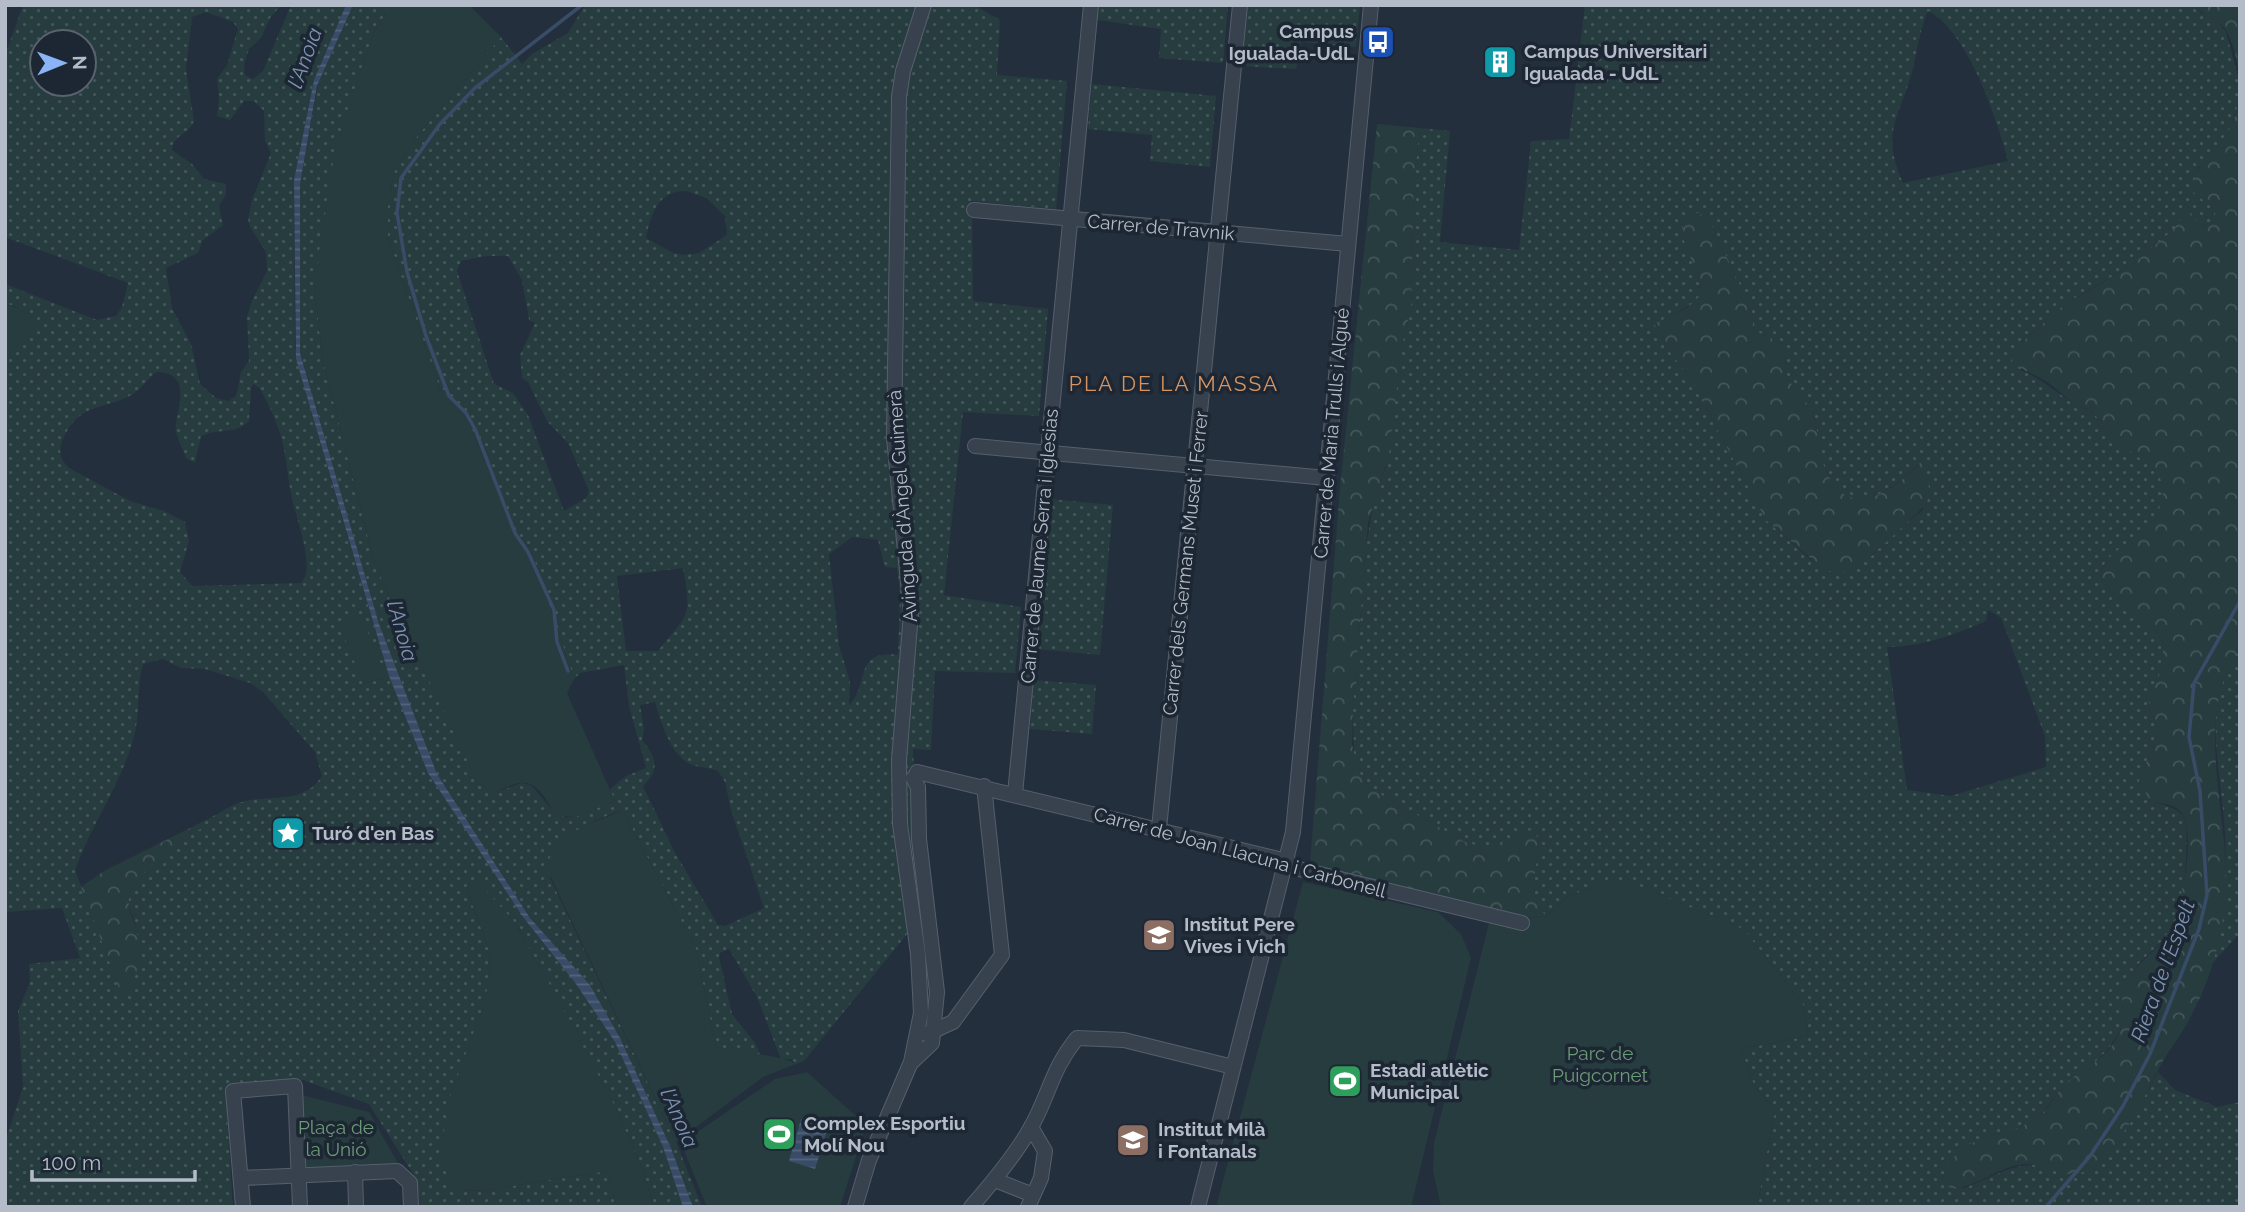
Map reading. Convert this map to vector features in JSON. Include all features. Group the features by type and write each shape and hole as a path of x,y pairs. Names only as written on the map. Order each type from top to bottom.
{"street":[{"name":"Avinguda d'Àngel Guimerà","path":"855,1207 869,1160 926,1033 900,824 910,777 899,760 911,613 894,438 897,123 903,71 924,5"},
{"path":"897,123 930,5"},
{"name":"Carrer de Jaume Serra i Iglesias","path":"1016,793 1091,5"},
{"name":"Carrer dels Germans Muset i Ferrer","path":"1159,829 1240,5"},
{"name":"Carrer de Maria Trulls i Algué","path":"1198,1207 1293,832 1371,5"},
{"name":"Carrer de Travnik","path":"974,210 1348,244"},
{"path":"975,446 1327,478"},
{"name":"Carrer de Joan Llacuna i Carbonell","path":"899,760 915,762 910,777 984,786 1016,793 1287,861 1299,869 1522,923"},
{"path":"926,1033 953,1022 1002,956 984,786"},
{"path":"971,1207 995,1180 1031,1127 1059,1061 1077,1038 1124,1040 1233,1067"},
{"path":"243,1207 233,1091 295,1086 300,1207"},
{"path":"995,1180 1031,1201 1041,1178 1045,1151 1031,1127"},
{"path":"242,1178 397,1171 410,1183 411,1207"},
{"path":"355,1172 356,1207"}],"green space":[{"path":"23,5 281,5 270,18 261,38 249,49 244,64 245,75 253,79 263,71 291,5 346,5 314,80 294,180 295,348 331,480 389,676 428,773 523,917 576,984 615,1042 663,1147 683,1207 654,1207 641,1166 616,1109 516,924 489,894 466,887 489,950 490,973 463,1190 479,1191 607,1171 617,1207 420,1207 417,1180 369,1104 303,1080 238,1084 226,1100 233,1207 5,1207 5,1142 23,1087 18,1011 30,982 29,964 80,958 62,908 5,912 5,370 10,350 35,327 16,307 5,303 5,284 97,320 116,316 122,307 128,283 5,237 5,56","holes":["206,12 233,22 238,29 227,65 217,79 217,116 230,120 244,101 254,101 264,111 265,141 271,153 252,200 248,219 266,252 267,271 247,317 249,361 241,372 236,396 228,401 216,398 200,384 191,344 172,308 166,268 198,253 202,241 223,225 219,206 226,194 226,184 204,179 192,164 172,150 175,141 194,121 186,70 192,17","157,372 169,374 177,380 180,398 176,432 186,458 195,463 201,436 244,425 249,421 253,384 261,391 281,436 291,494 306,553 307,565 301,583 192,586 180,572 189,541 185,522 164,511 130,501 69,468 64,461 60,452 61,444 77,418 133,394","361,617 385,678 364,683","163,659 181,668 205,669 250,683 263,692 315,752 322,776 315,785 297,795 245,801 204,821 203,827 172,846 143,873 129,898 136,929 124,1000 75,870 127,757 137,721 143,664"]},
{"path":"353,5 391,5 373,34 314,285 323,360 372,554 391,602 479,782 503,790 521,783 531,785 550,807 566,818 615,801 610,789 626,776 646,768 629,706 624,665 580,673 574,679 530,547 513,531 469,422 442,395 388,238 388,204 395,169 418,135 501,37 522,64 532,54 568,33 585,5 974,5 1000,20 997,75 1067,81 1056,209 972,201 973,301 1048,309 1039,416 963,412 944,595 1021,607 1015,673 935,671 931,750 913,749 920,918 804,1061 796,1064 791,1059 781,1059 757,997 729,949 720,953 719,957 732,1014 755,1043 761,1057 716,1047 696,949 625,815 619,811 594,821 550,878 676,1142 702,1207 693,1207 671,1148 620,1038 590,985 530,918 437,774 379,624 300,352 300,184 318,85","holes":["687,191 706,198 725,216 727,235 699,253 685,255 673,253 646,238 657,205 677,192","486,256 508,256 522,280 529,320 535,323 520,355 522,378 528,382 547,421 568,443 589,491 586,498 564,511 528,415 513,393 494,384 457,271 461,261","852,537 878,540 885,567 897,568 900,593 898,655 884,655 868,663 856,697 849,705 850,682 839,645 829,554","683,568 687,598 685,615 658,651 626,651 617,576","655,702 667,737 683,760 718,771 725,782 731,810 764,908 725,926 718,925 674,851 643,786 654,769 651,753 642,740 644,729 640,705"]},
{"path":"391,5 469,5 501,37 418,135 395,169 388,204 388,238 442,395 469,422 513,531 530,547 574,679 567,693 615,801 576,817 557,816 543,795 532,785 523,783 502,790 489,790 474,774 391,602 372,554 323,360 314,285 336,144 373,34"},
{"path":"1098,5 1228,5 1223,63 1159,58 1161,29 1097,20"},
{"path":"1248,5 1360,5 1356,47 1301,42 1296,69 1242,66"},
{"path":"1585,5 2194,5 2201,13 2215,18 2226,32 2239,80 2238,104 2232,125 2214,153 2198,168 2194,192 2213,208 2217,218 2210,225 2198,224 2188,209 2173,230 2132,265 2073,299 2021,342 2021,370 2092,412 2115,440 2157,471 2162,482 2163,498 2156,518 2142,533 2110,557 2100,575 2121,604 2158,633 2163,644 2163,667 2149,708 2159,730 2139,781 2150,801 2173,808 2184,818 2187,833 2186,857 2180,903 2167,934 2137,965 2127,982 2123,997 2122,1023 2109,1048 2064,1086 2040,1115 2015,1129 1974,1142 1961,1150 1950,1163 1942,1180 1963,1188 2020,1166 2044,1166 2057,1170 2130,1123 2158,1072 2175,1090 2217,1107 2240,1102 2240,1207 1760,1207 1758,1201 1775,1109 1755,1088 1741,1049 1808,1036 1803,1004 1743,929 1600,884 1567,897 1546,916 1539,907 1534,888 1539,838 1520,836 1500,846 1476,846 1465,842 1371,789 1358,771 1354,757 1353,708 1366,547 1374,500 1386,467 1402,345 1411,307 1414,178 1420,128 1450,131 1440,242 1519,250 1531,141 1569,139","holes":["1928,11 1942,21 1968,56 1988,100 2008,161 1903,183 1893,153 1893,129","1688,213 1709,220 1746,298 1757,332 1780,342 1788,378 1813,413 1820,455 1829,478 1840,492 1852,498 1866,499 1880,494 1923,460 1923,510 1879,545 1873,555 1832,572 1811,560 1766,520 1687,373 1672,355 1655,325 1692,304 1701,295 1698,274 1685,244 1684,223","1988,610 2001,618 2045,736 2046,767 1951,796 1907,790 1887,647 1937,639 1986,621"]},
{"path":"2194,5 2238,5 2240,8 2240,649 2226,673 2218,701 2215,730 2226,878 2221,931 2206,984 2185,1028 2163,1061 2133,1118 2104,1157 2093,1167 2077,1173 2034,1164 2016,1165 1951,1189 1942,1180 1950,1163 1961,1150 1973,1142 2027,1124 2039,1116 2066,1083 2111,1047 2121,1028 2126,981 2134,969 2165,938 2176,911 2185,874 2188,837 2180,811 2166,804 2150,801 2139,781 2159,730 2149,708 2149,697 2163,667 2163,643 2158,633 2121,604 2100,575 2111,556 2147,528 2154,519 2162,495 2159,475 2116,441 2092,412 2073,403 2048,382 2023,370 2012,361 2013,350 2064,305 2132,265 2173,230 2188,208 2198,224 2210,225 2217,218 2213,208 2193,192 2192,184 2199,168 2230,128 2235,117 2239,93 2238,67 2232,43 2224,27"},
{"path":"1092,84 1216,96 1210,167 1150,161 1152,135 1088,129"},
{"path":"1377,124 1420,128 1414,178 1411,308 1402,345 1389,454 1368,523 1352,744 1358,771 1371,789 1465,842 1491,846 1507,842 1530,830 1539,838 1534,888 1539,907 1546,916 1523,918 1310,864 1340,488"},
{"path":"1688,213 1699,213 1709,220 1746,298 1757,332 1780,342 1788,378 1813,413 1822,461 1832,481 1843,493 1855,498 1868,498 1882,493 1923,460 1929,486 1927,502 1891,538 1852,570 1836,572 1821,567 1766,520 1687,373 1672,355 1654,324 1687,308 1701,295 1698,274 1683,234"},
{"path":"5,303 30,314 35,327 11,350 5,370"},
{"path":"1050,499 1113,505 1100,655 1036,649"},
{"path":"354,616 362,617 385,678 363,683 343,634 346,623"},
{"path":"2240,649 2240,933 2209,967 2221,918 2225,870 2216,716 2227,670"},
{"path":"1034,680 1096,685 1092,734 1030,729"},
{"path":"620,811 625,815 696,949 716,1047 772,1056 796,1064 763,1077 676,1142 547,869 550,856 565,838 586,825"},
{"path":"204,821 204,827 184,839 149,868 129,897 138,938 139,957 136,975 124,1001 81,887 104,871"},
{"path":"476,879 515,923 558,999 616,1109 641,1166 654,1207 617,1207 607,1171 479,1191 452,1188 440,1152 451,1094 484,1004 490,973 489,950 466,887"},
{"name":"Parc de Puigcornet","path":"1627,881 1743,929 1803,1004 1808,1036 1741,1049 1755,1088 1775,1109 1758,1201 1760,1207 1441,1207 1433,1171 1434,1143 1492,911 1523,918 1546,916 1567,897 1600,884"},
{"name":"Estadi atlètic Municipal","path":"1303,882 1438,912 1461,934 1471,958 1411,1207 1219,1207 1217,1203"},
{"name":"Complex Esportiu Molí Nou","path":"807,1072 866,1125 840,1207 707,1207 681,1143 775,1079"},
{"name":"Plaça de la Unió","path":"302,1095 369,1112 400,1167 307,1169"}],"water":[{"path":"346,5 353,5 317,86 300,184 300,353 379,624 437,774 530,918 590,985 620,1038 671,1148 693,1207 683,1207 663,1147 615,1042 576,984 523,917 428,773 389,676 296,359 294,180 314,80"},
{"path":"801,1119 828,1127 815,1169 789,1161"}],"waterway":[{"path":"568,671 557,642 554,610 528,552 515,533 475,429 466,413 449,396 426,336 407,272 397,213 401,178 440,124 475,88 582,5"},
{"name":"Riera de l'Espelt","path":"2046,1207 2090,1156 2123,1106 2150,1054 2199,929 2207,895 2200,791 2189,737 2194,683 2240,601"}],"place":[{"name":"Campus Igualada-UdL","path":"1378,42"},
{"name":"Campus Universitari Igualada - UdL","path":"1500,62"},
{"name":"Turó d'en Bas","path":"288,833"},
{"name":"Institut Pere Vives i Vich","path":"1159,935"},
{"name":"Estadi atlètic Municipal","path":"1345,1081"},
{"name":"Complex Esportiu Molí Nou","path":"779,1134"},
{"name":"Institut Milà i Fontanals","path":"1133,1140"}],"district":[{"name":"PLA DE LA MASSA","path":"1174,384"}],"water label":[{"name":"l'Anoia","path":"305,58"},
{"name":"l'Anoia","path":"402,631"},
{"name":"l'Anoia","path":"679,1118"}]}
